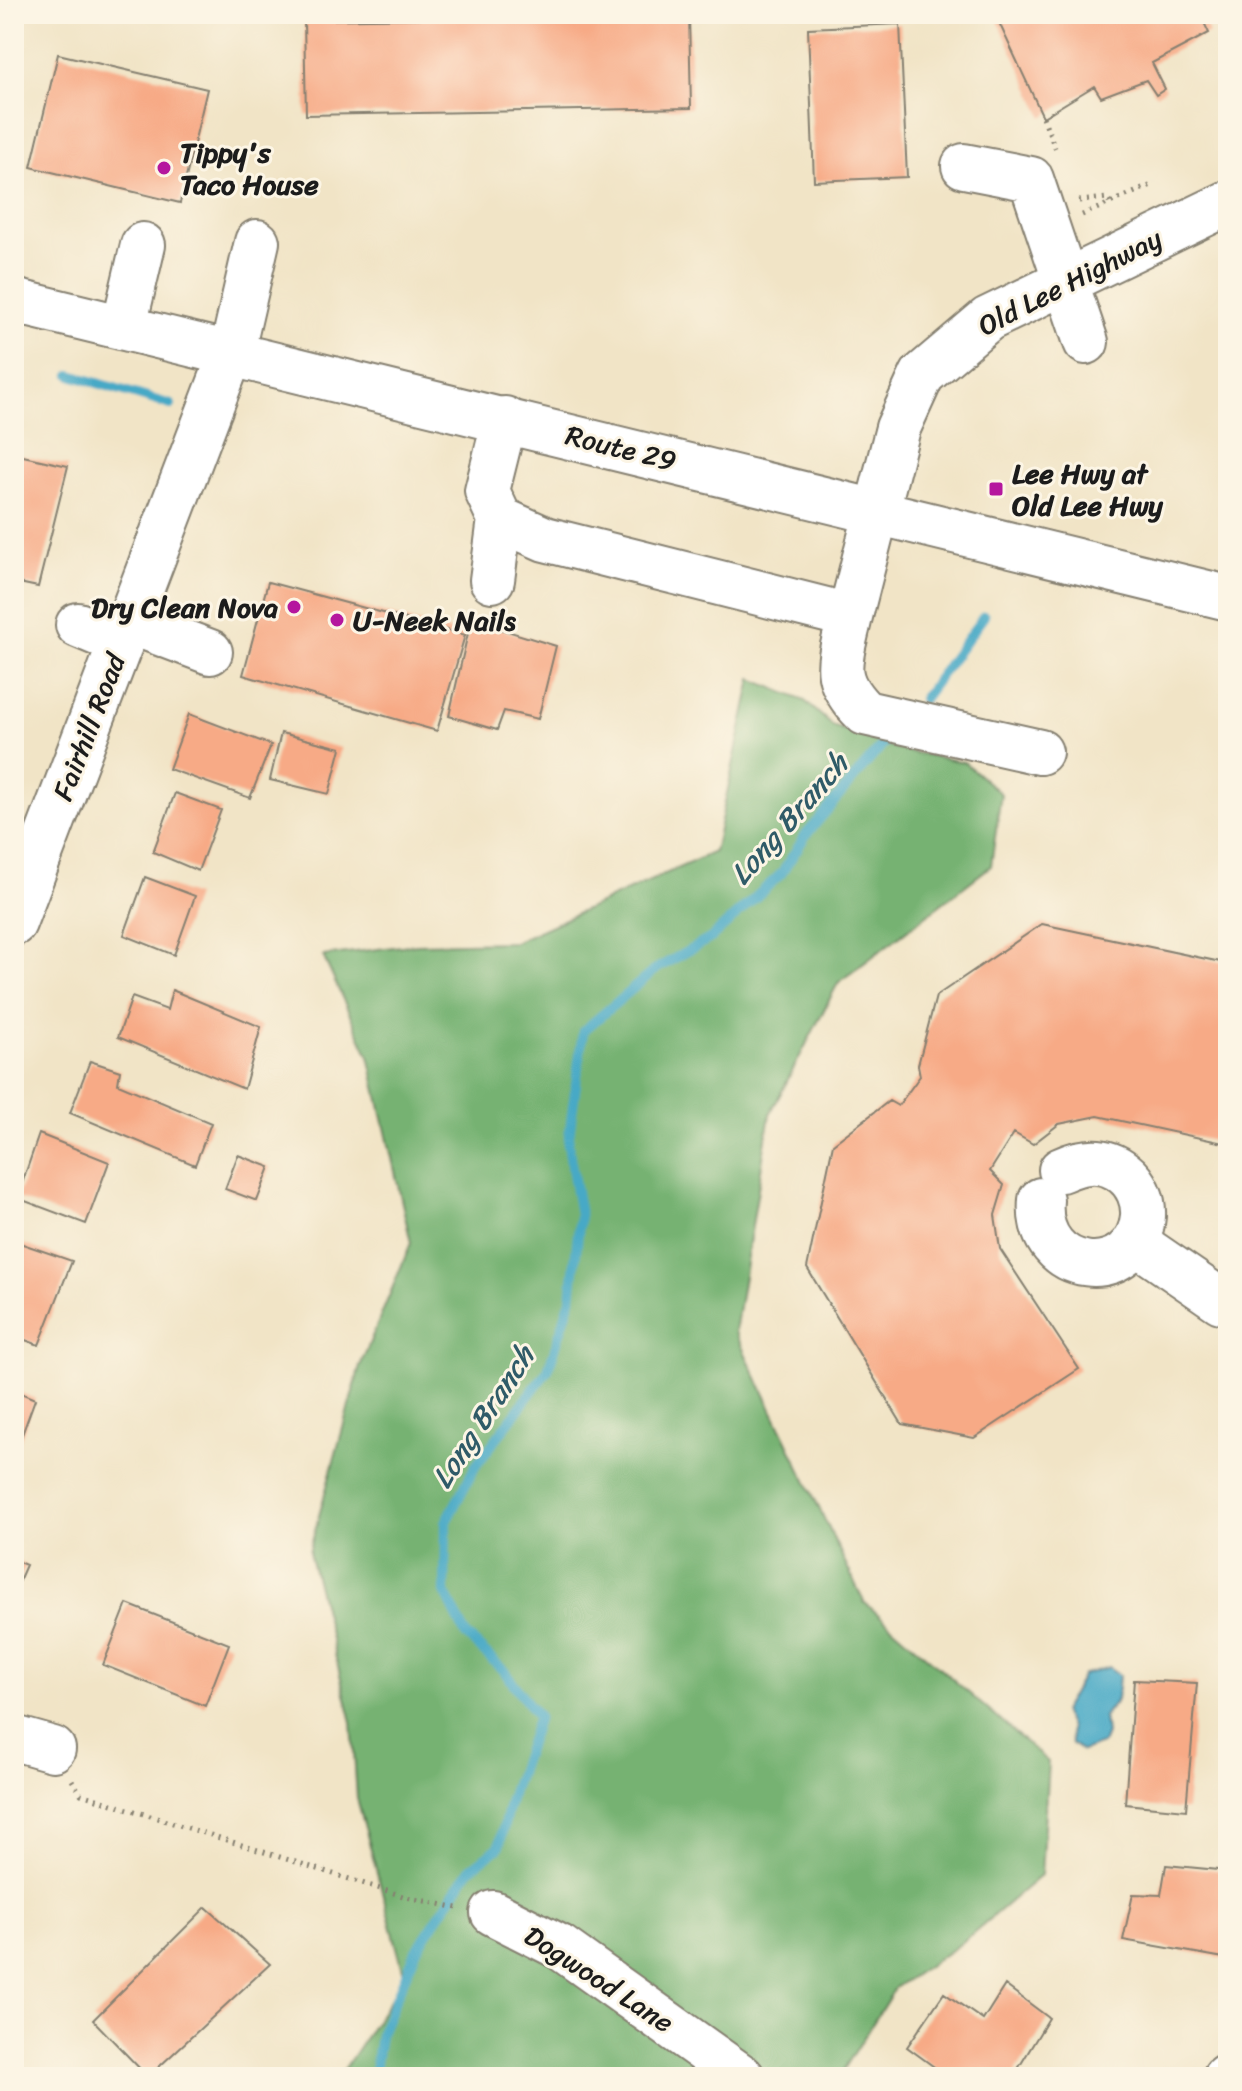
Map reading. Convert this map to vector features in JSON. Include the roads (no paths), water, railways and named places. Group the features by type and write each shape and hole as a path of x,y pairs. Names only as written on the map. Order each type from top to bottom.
{"street":[{"path":"964,166 1031,179 1086,342"},
{"name":"Old Lee Highway","path":"1040,752 865,713 846,694 838,667 898,428 922,375 988,319 1228,203"},
{"name":"Fairhill Road","path":"14,923 124,632 179,436 232,351 257,242"},
{"path":"124,326 143,245"},
{"name":"Route 29","path":"14,301 232,351 1228,598"},
{"path":"492,580 500,519 487,491 505,419"},
{"path":"500,519 545,539 850,616"},
{"path":"78,625 210,652"},
{"path":"1095,1161 1113,1165 1128,1175 1139,1190 1144,1208 1142,1225 1135,1242 1110,1261 1077,1263 1063,1256 1047,1238 1040,1215 1051,1185 1077,1163 1095,1161"},
{"path":"1135,1242 1221,1301"},
{"name":"Dogwood Lane","path":"480,1912 560,1947 742,2077"}],"water":[{"path":"1109,1667 1119,1675 1117,1700 1104,1716 1106,1734 1102,1744 1082,1751 1071,1743 1070,1727 1062,1712 1083,1675"}],"waterway":[{"path":"71,375 171,405"},
{"name":"Long Branch","path":"923,699 984,616"},
{"name":"Long Branch","path":"374,2077 380,2035 416,1951 470,1869 499,1847 510,1799 538,1717 504,1671 466,1635 445,1592 446,1522 475,1467 548,1370 571,1299 580,1215 568,1144 583,1031 656,969 711,938 781,874 806,835 883,744"}],"place":[{"name":"Tippy's Taco House","path":"164,168"},
{"name":"Lee Hwy at Old Lee Hwy","path":"996,489"},
{"name":"Dry Clean Nova","path":"294,607"},
{"name":"U-Neek Nails","path":"337,620"}]}
